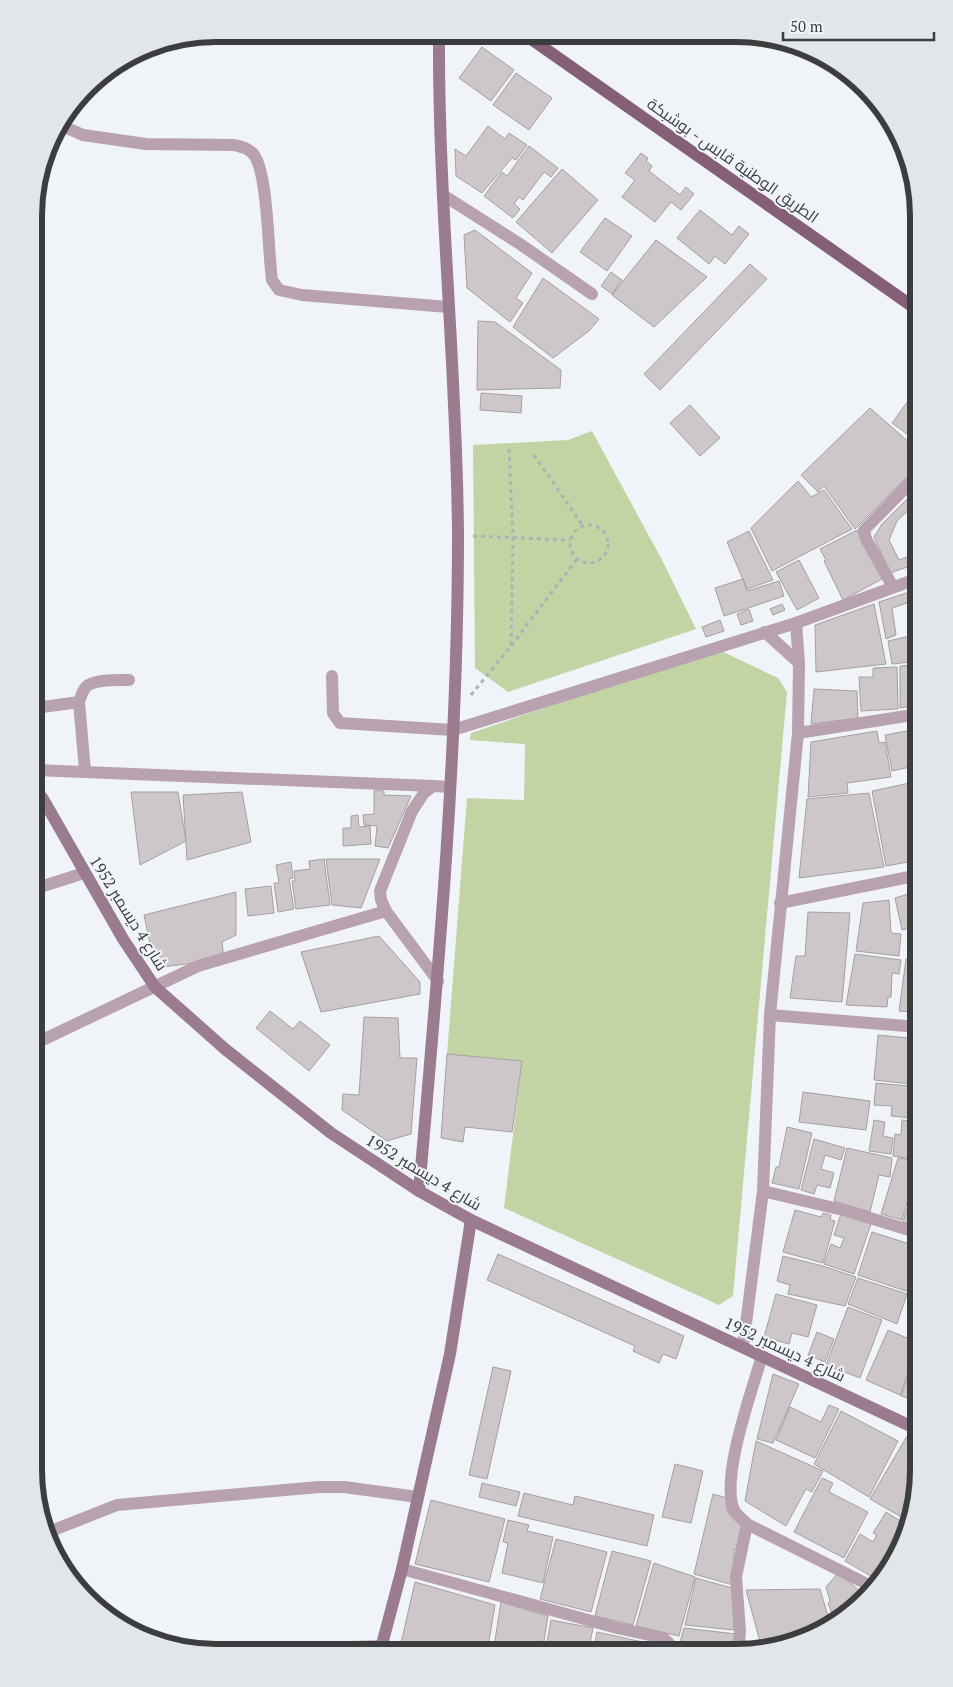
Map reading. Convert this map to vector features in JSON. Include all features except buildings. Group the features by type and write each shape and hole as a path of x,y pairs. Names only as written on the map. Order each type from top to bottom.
{"main road":[{"name":"الطريق الوطنية قابس - بوشبكة","path":"536,42 910,301"}],"street":[{"path":"419,1192 438,981 450,787 458,535 454,402 438,93 439,42"},
{"path":"67,128 83,134 146,144 234,145 248,148 260,167 271,271 274,284 279,290 302,295 448,306"},
{"path":"443,194 592,294"},
{"path":"893,587 866,539 864,530 910,483"},
{"path":"332,676 333,713 340,723 453,723 796,623 910,581"},
{"path":"743,1347 763,1191 770,1014 798,732 799,663 796,623"},
{"path":"765,632 799,663"},
{"path":"85,772 79,702 85,688 92,682 130,680"},
{"path":"42,707 79,702"},
{"path":"798,732 910,715"},
{"path":"42,770 450,787"},
{"path":"433,786 424,793 412,811 380,891 381,900 386,911 438,981"},
{"name":"شارع 4 ديسمبر 1952","path":"42,798 122,939 155,987 225,1049 330,1133 419,1192 471,1220 910,1426"},
{"path":"42,886 84,873"},
{"path":"780,903 910,878"},
{"path":"42,1040 198,966 386,911"},
{"path":"770,1014 910,1026"},
{"path":"763,1191 910,1230"},
{"path":"382,1644 402,1569 450,1354 471,1220"},
{"path":"762,1356 745,1412 731,1474 730,1487 737,1515 747,1524 868,1585"},
{"path":"53,1530 117,1505 319,1487 344,1488 418,1497"},
{"path":"739,1644 740,1630 736,1577 747,1524"},
{"path":"402,1569 617,1628 663,1638 670,1644"}],"path":[{"path":"510,449 513,538 511,646"},
{"path":"534,455 583,526"},
{"path":"583,526 595,526 603,531 607,538 608,547 604,556 594,562 586,563 577,559 573,554 570,540 577,529 583,526"},
{"path":"458,535 570,540"},
{"path":"453,723 577,559"}],"green space":[{"path":"592,431 662,560 696,629 508,692 475,668 473,445 568,440"},
{"path":"717,649 778,678 787,692 733,1296 719,1305 504,1208 522,1061 447,1054 467,798 524,800 525,744 470,740 471,733"}]}
